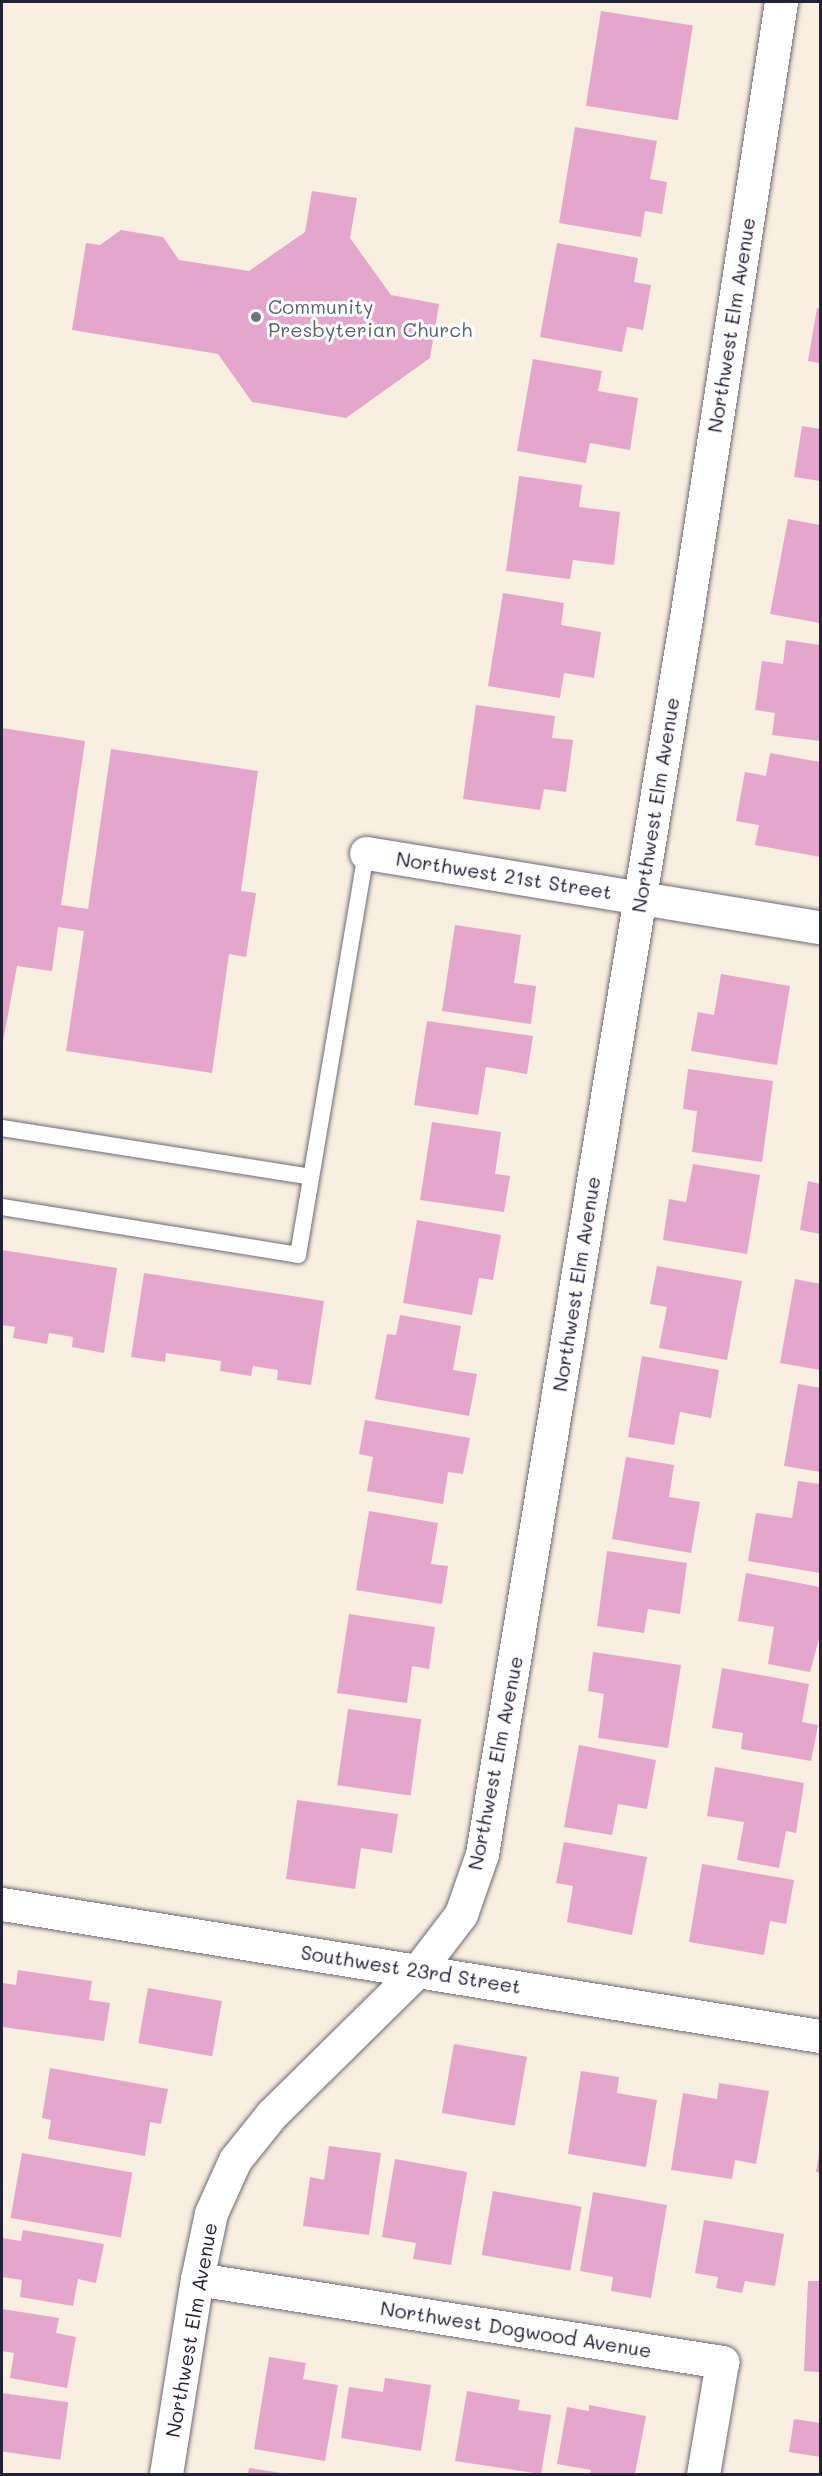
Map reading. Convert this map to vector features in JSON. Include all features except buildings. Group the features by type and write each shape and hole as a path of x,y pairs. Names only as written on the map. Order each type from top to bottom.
{"street":[{"name":"Northwest Elm Avenue","path":"166,2475 197,2279 211,2213 236,2160 278,2107 419,1969 461,1914 482,1854 640,897 781,2"},
{"name":"Northwest 21st Street","path":"366,853 820,927"},
{"name":"Southwest 23rd Street","path":"2,1904 419,1969 820,2036"},
{"name":"Northwest Dogwood Avenue","path":"197,2279 722,2362 703,2475"}],"lane":[{"path":"2,1207 298,1256 366,853"},
{"path":"2,1128 311,1178"}],"place":[{"name":"Community Presbyterian Church","path":"256,317"}]}
